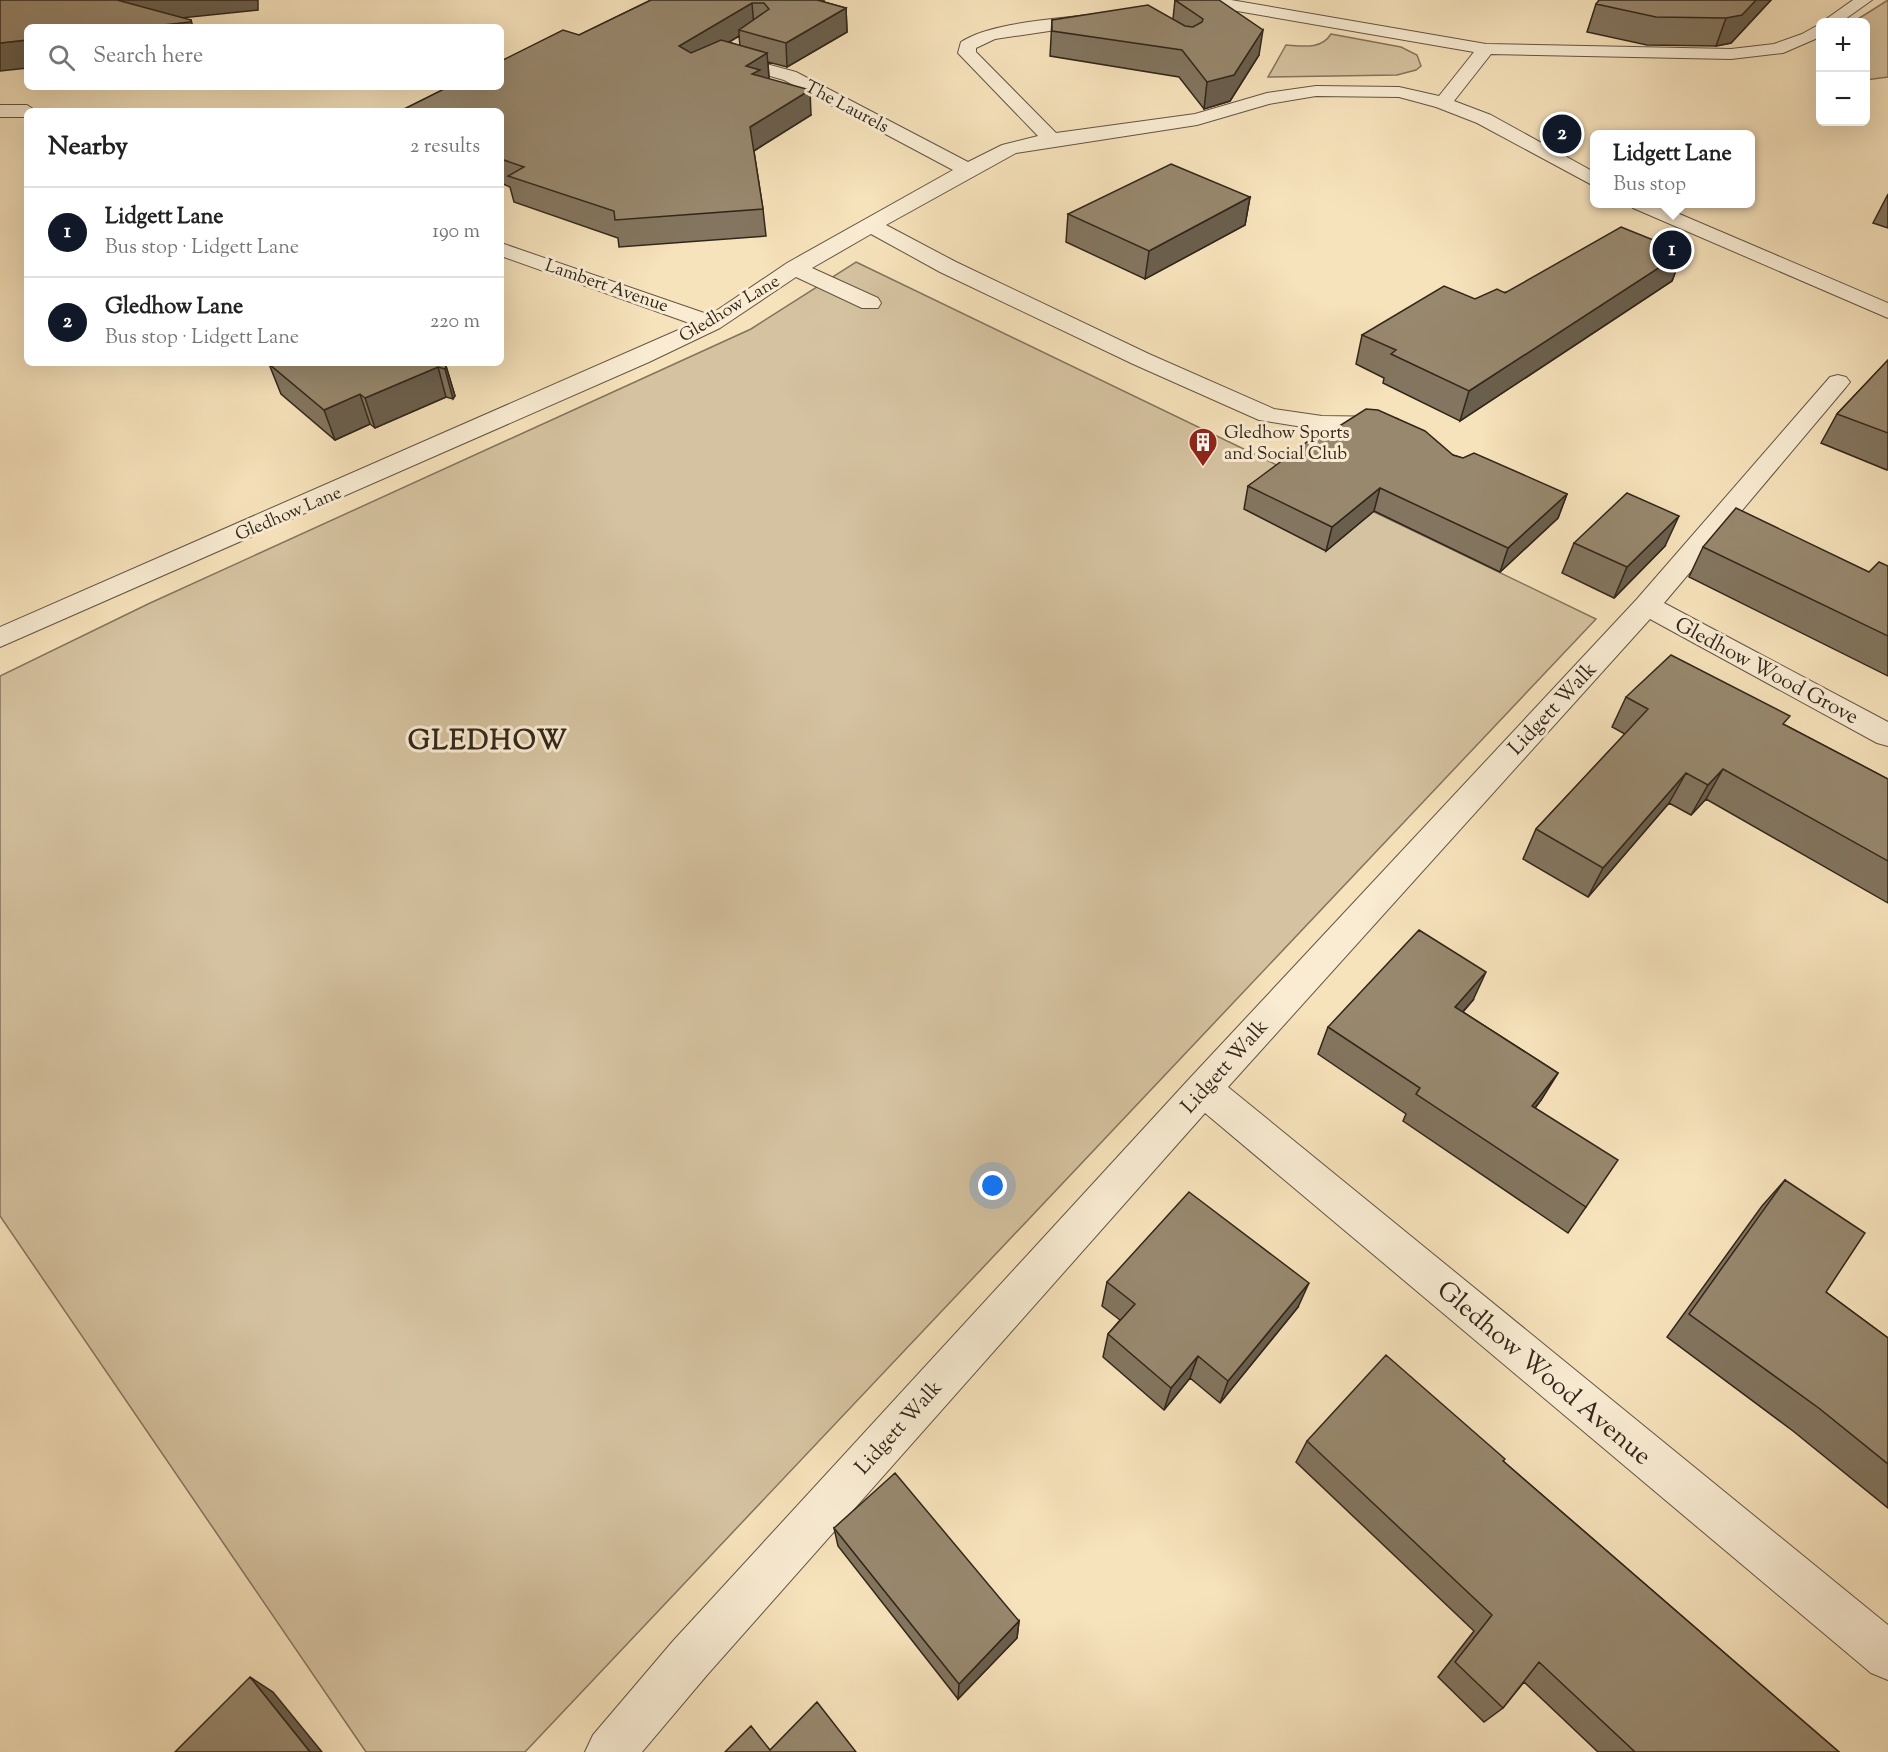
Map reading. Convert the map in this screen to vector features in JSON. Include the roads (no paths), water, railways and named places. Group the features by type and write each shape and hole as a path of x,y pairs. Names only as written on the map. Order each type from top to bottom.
{"street":[{"path":"1202,0 1486,49 1731,54 1777,49 1808,38 1816,32"},
{"path":"1836,18 1864,0"},
{"path":"1052,140 967,53 967,46 977,39 993,34 1109,17"},
{"name":"The Laurels","path":"740,45 716,59 790,76 968,170"},
{"path":"1443,103 1486,49"},
{"name":"Gledhow Lane","path":"0,638 478,431 712,323 795,268 1009,149 1052,140 1197,119 1267,99 1316,91 1399,92 1443,103 1484,119 1590,178"},
{"path":"0,111 24,111"},
{"path":"1650,208 1888,311"},
{"path":"871,225 958,272 1141,359 1268,415 1322,423 1392,424 1412,435"},
{"name":"Lambert Avenue","path":"504,250 712,323"},
{"path":"795,268 870,303"},
{"name":"Lidgett Walk","path":"610,1752 690,1658 1203,1089 1647,605 1838,382"},
{"name":"Gledhow Wood Grove","path":"1647,605 1888,735"},
{"name":"Gledhow Wood Avenue","path":"1203,1089 1888,1656"}],"place":[{"name":"Gledhow Lane","path":"1562,134"},
{"name":"Lidgett Lane","path":"1672,250"},
{"name":"Gledhow Sports and Social Club","path":"1203,468"}],"district":[{"name":"GLEDHOW","path":"488,740"}]}
